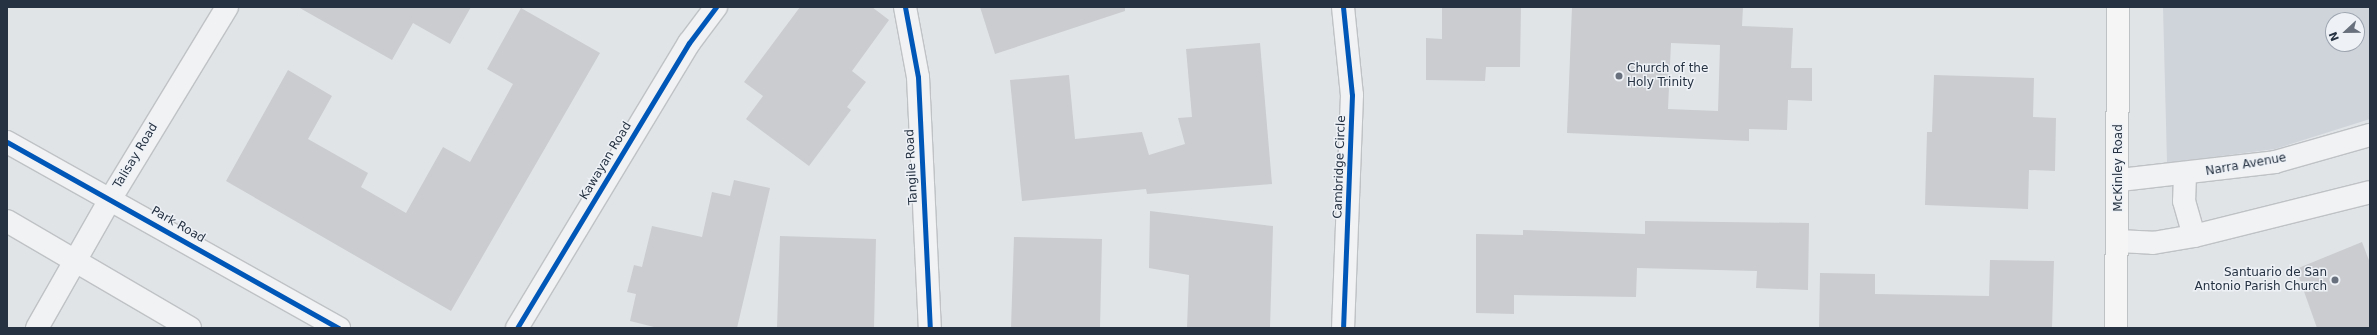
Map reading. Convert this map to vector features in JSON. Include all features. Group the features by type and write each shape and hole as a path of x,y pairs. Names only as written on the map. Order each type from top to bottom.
{"main road":[{"name":"McKinley Road","path":"2116,328 2120,180 2118,7"}],"street":[{"name":"Talisay Road","path":"37,328 111,198 227,7"},
{"name":"Kawayan Road","path":"518,328 689,43 716,7"},
{"name":"Tangile Road","path":"905,7 918,77 930,328"},
{"name":"Cambridge Circle","path":"1343,7 1352,95 1344,328"},
{"name":"Narra Avenue","path":"2120,180 2185,175 2275,162 2370,135"},
{"name":"Park Road","path":"7,142 111,198 338,328"},
{"path":"2185,175 2184,201 2194,236"},
{"path":"2118,241 2153,243 2194,236 2370,192"},
{"path":"7,221 190,328"}],"shaded area":[{"path":"2163,7 2370,7 2370,119 2275,149 2167,163"}],"building":[{"path":"298,7 471,7 450,44 413,23 392,60"},
{"path":"800,7 872,7 889,20 852,71 866,82 847,107 851,110 809,166 746,119 763,96 744,82"},
{"path":"980,7 1125,7 1125,11 995,54"},
{"path":"1442,7 1521,7 1520,67 1486,67 1485,81 1426,80 1426,38 1442,39"},
{"path":"1572,7 1743,7 1742,26 1793,28 1791,68 1812,68 1812,101 1788,100 1787,130 1749,129 1749,141 1567,133","holes":["1671,43 1720,45 1718,111 1668,109"]},
{"path":"521,8 600,53 451,311 226,181 288,70 332,96 308,139 368,173 361,187 406,213 443,147 470,162 513,84 487,69"},
{"path":"1260,43 1272,184 1147,194 1146,189 1022,201 1010,80 1069,75 1075,139 1142,132 1149,155 1185,144 1178,118 1192,117 1186,49"},
{"path":"1934,75 2034,78 2033,117 2056,118 2055,171 2029,170 2028,209 1925,205 1927,132 1932,132"},
{"path":"734,180 770,188 737,328 658,328 630,321 636,294 627,292 634,265 642,267 652,226 702,237 712,192 730,196"},
{"path":"1150,211 1273,226 1270,328 1187,328 1189,275 1149,268"},
{"path":"1645,221 1809,223 1808,290 1756,288 1757,271 1637,268 1636,297 1514,295 1514,314 1476,313 1476,234 1523,235 1523,230 1645,234"},
{"path":"780,236 876,239 874,328 777,328"},
{"path":"1014,237 1102,239 1100,328 1011,328"},
{"name":"Santuario de San Antonio Parish Church","path":"2362,242 2370,263 2370,328 2317,328 2296,269"},
{"path":"1990,260 2054,261 2052,328 1819,328 1820,273 1875,274 1875,294 1989,296"}],"cycle path":[{"path":"517,328 689,43 716,7"},
{"path":"905,7 918,77 930,328"},
{"path":"1343,7 1352,95 1343,328"},
{"path":"7,142 339,328"}],"place":[{"name":"Church of the Holy Trinity","path":"1619,76"},
{"name":"Santuario de San Antonio Parish Church","path":"2335,280"}]}
